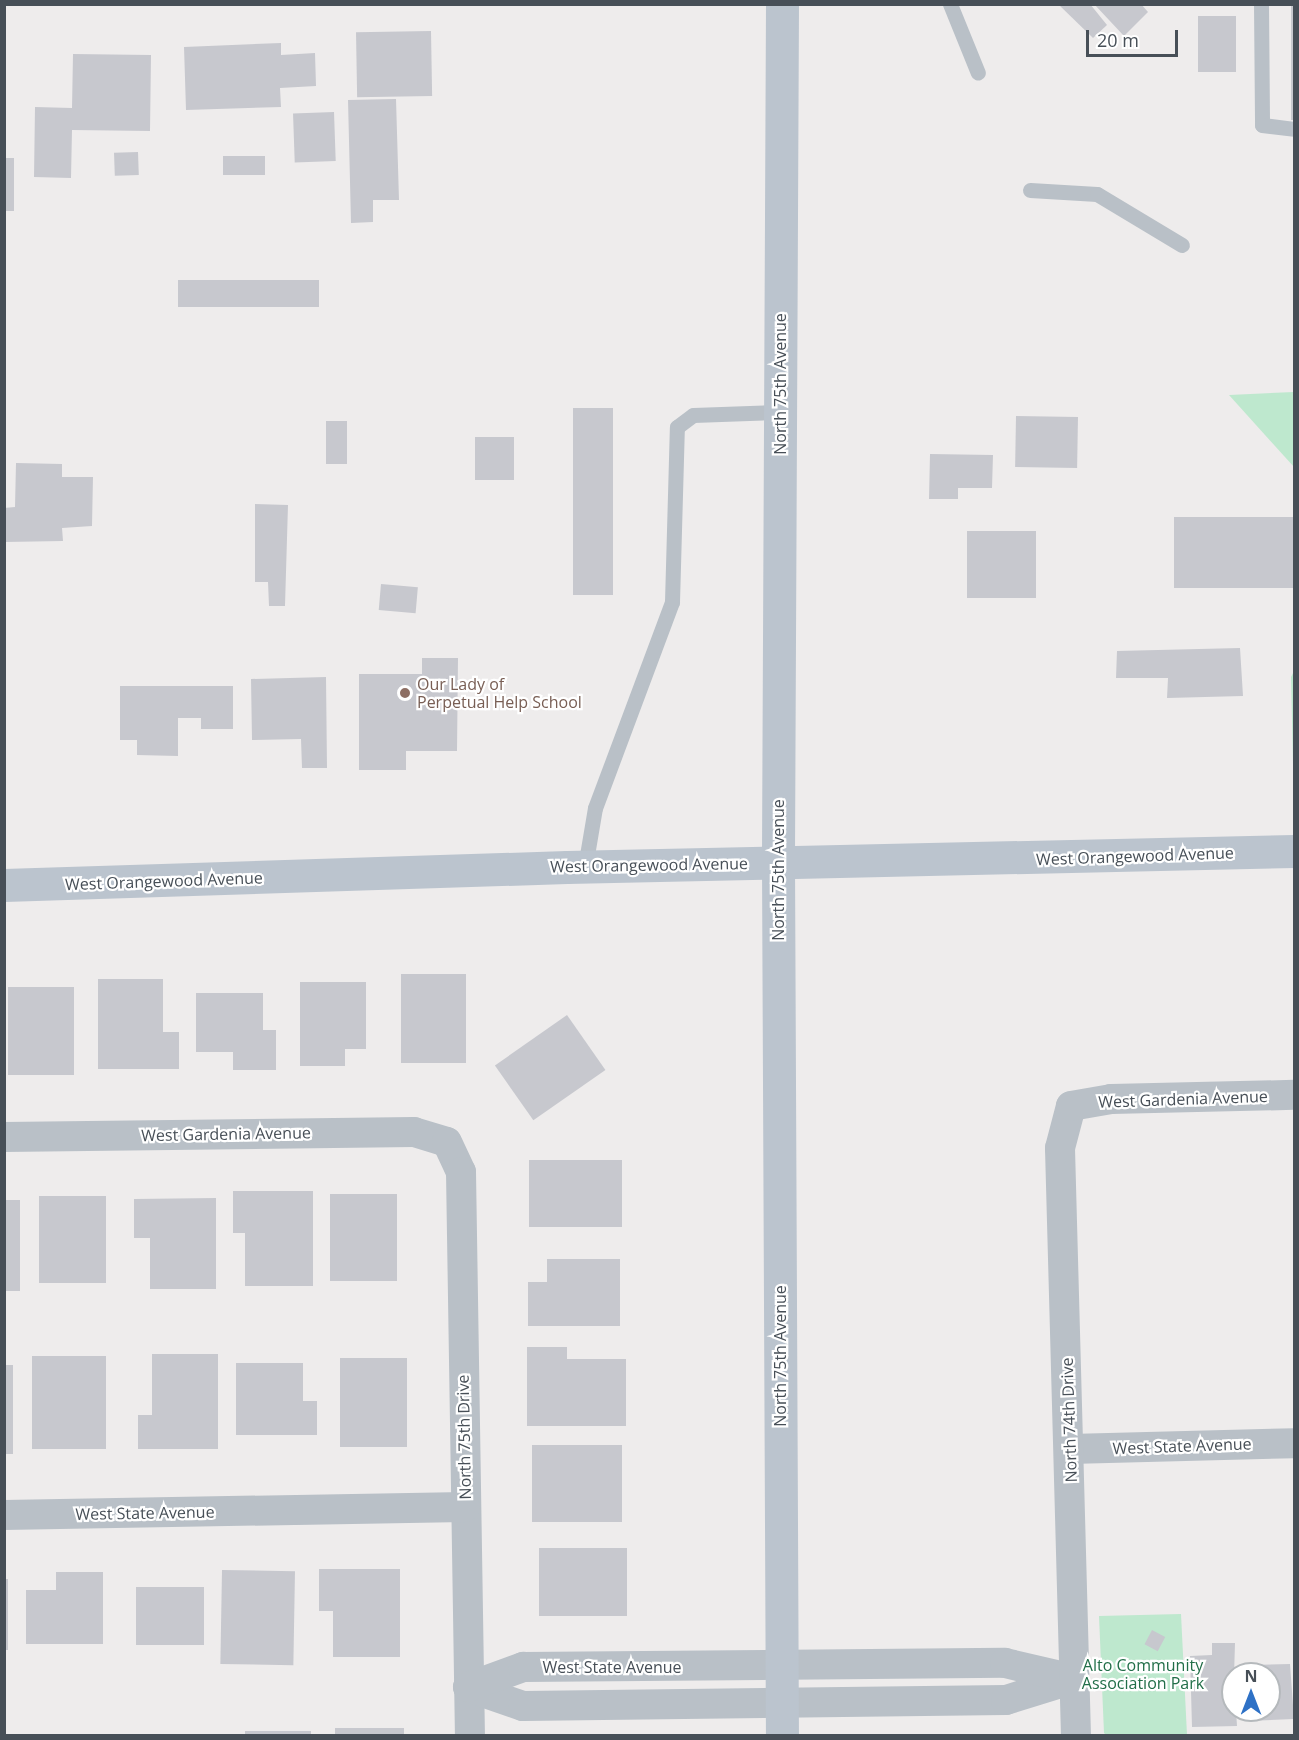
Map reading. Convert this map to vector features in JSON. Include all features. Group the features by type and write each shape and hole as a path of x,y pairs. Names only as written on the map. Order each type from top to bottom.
{"main road":[{"name":"North 75th Avenue","path":"782,4 778,863 782,1736"},
{"name":"West Orangewood Avenue","path":"4,885 585,867 1294,851"}],"street":[{"name":"West Gardenia Avenue","path":"1071,1106 1111,1099 1294,1095"},
{"name":"North 74th Drive","path":"1071,1106 1060,1148 1070,1449 1076,1736"},
{"name":"West Gardenia Avenue","path":"4,1137 414,1132 447,1143"},
{"name":"North 75th Drive","path":"447,1143 461,1172 470,1736"},
{"name":"West State Avenue","path":"1070,1449 1294,1443"},
{"name":"West State Avenue","path":"4,1515 465,1507"},
{"path":"977,1663 979,1700"},
{"name":"West State Avenue","path":"468,1687 523,1667 1005,1663 1074,1678"},
{"path":"468,1687 523,1706 1006,1700 1074,1678"}],"lane":[{"path":"950,4 978,74"},
{"path":"1261,4 1262,125 1294,129"},
{"path":"1030,190 1097,194 1182,245"},
{"path":"585,867 595,808 672,602 677,427 693,415 780,412"}],"green space":[{"path":"1294,392 1294,467 1229,395"},
{"path":"1294,671 1294,808 1291,677"},
{"name":"Alto Community Association Park","path":"1181,1614 1187,1735 1107,1736 1104,1733 1099,1616"}],"building":[{"path":"1058,4 1090,4 1107,25 1093,38"},
{"path":"1094,4 1141,4 1148,12 1124,36"},
{"path":"1291,5 1294,5 1294,120 1291,120"},
{"path":"1198,16 1236,16 1236,72 1198,72"},
{"path":"431,31 432,96 357,97 356,32"},
{"path":"281,43 281,55 315,53 316,86 280,88 281,107 186,110 184,47"},
{"path":"73,54 151,55 150,131 72,130 71,178 34,177 35,107 72,108"},
{"path":"396,99 399,200 373,200 373,222 351,223 348,100"},
{"path":"334,112 336,161 295,162 293,113"},
{"path":"138,152 139,175 115,176 114,153"},
{"path":"223,156 265,156 265,175 223,175"},
{"path":"4,158 14,158 14,211 4,211"},
{"path":"178,280 319,280 319,307 178,307"},
{"path":"573,408 613,408 613,595 573,595"},
{"path":"1016,416 1078,417 1077,468 1015,467"},
{"path":"326,421 347,421 347,464 326,464"},
{"path":"475,437 514,437 514,480 475,480"},
{"path":"930,454 993,455 992,488 958,488 958,499 929,499"},
{"path":"16,463 62,464 62,477 93,477 92,526 62,528 63,541 5,542 4,508 15,507"},
{"path":"255,504 288,505 285,606 269,606 268,582 255,582"},
{"path":"1174,517 1294,517 1294,588 1174,588"},
{"path":"967,531 1036,531 1036,598 967,598"},
{"path":"381,584 418,587 416,613 379,610"},
{"path":"1240,648 1243,696 1167,698 1168,678 1116,678 1117,651"},
{"path":"422,658 458,658 457,751 406,751 406,770 359,770 359,674 422,674"},
{"path":"326,677 327,768 302,768 301,739 252,740 251,679"},
{"path":"120,686 233,686 233,729 201,729 201,718 178,718 178,756 137,755 137,740 120,740"},
{"path":"401,974 466,974 466,1063 401,1063"},
{"path":"98,979 163,979 163,1032 179,1032 179,1069 98,1069"},
{"path":"300,982 366,982 366,1049 345,1049 345,1066 300,1066"},
{"path":"8,987 74,987 74,1075 8,1075"},
{"path":"196,993 263,993 263,1030 276,1030 276,1070 233,1070 233,1052 196,1052"},
{"path":"567,1015 605,1070 533,1120 495,1065"},
{"path":"529,1160 622,1160 622,1227 529,1227"},
{"path":"233,1191 313,1191 313,1286 245,1286 245,1233 233,1233"},
{"path":"330,1194 397,1194 397,1281 330,1281"},
{"path":"39,1196 106,1196 106,1283 39,1283"},
{"path":"216,1198 216,1289 150,1289 150,1238 134,1238 134,1199"},
{"path":"4,1200 20,1200 20,1291 4,1291"},
{"path":"547,1259 620,1259 620,1326 528,1326 528,1282 547,1282"},
{"path":"527,1347 567,1347 567,1359 626,1359 626,1426 527,1426"},
{"path":"152,1354 218,1354 218,1449 138,1449 138,1415 152,1415"},
{"path":"32,1356 106,1356 106,1449 32,1449"},
{"path":"340,1358 407,1358 407,1447 340,1447"},
{"path":"236,1363 303,1363 303,1401 317,1401 317,1435 236,1435"},
{"path":"4,1365 13,1365 13,1454 4,1454"},
{"path":"532,1445 622,1445 622,1522 532,1522"},
{"path":"539,1548 627,1548 627,1616 539,1616"},
{"path":"319,1569 400,1569 400,1657 333,1657 333,1611 319,1611"},
{"path":"222,1570 295,1571 293,1665 220,1664"},
{"path":"56,1572 103,1572 103,1644 26,1644 26,1590 56,1590"},
{"path":"4,1579 8,1579 8,1650 4,1650"},
{"path":"136,1587 204,1587 204,1645 136,1645"},
{"path":"1152,1630 1165,1637 1158,1651 1144,1644"},
{"path":"1212,1643 1235,1643 1234,1662 1221,1662 1221,1722 1237,1722 1237,1726 1192,1727 1190,1656 1212,1655"},
{"path":"1281,1664 1290,1664 1294,1719 1281,1720"},
{"path":"335,1728 404,1728 404,1736 335,1736"},
{"path":"245,1731 311,1731 311,1736 245,1736"}],"place":[{"name":"Our Lady of Perpetual Help School","path":"405,693"}]}
